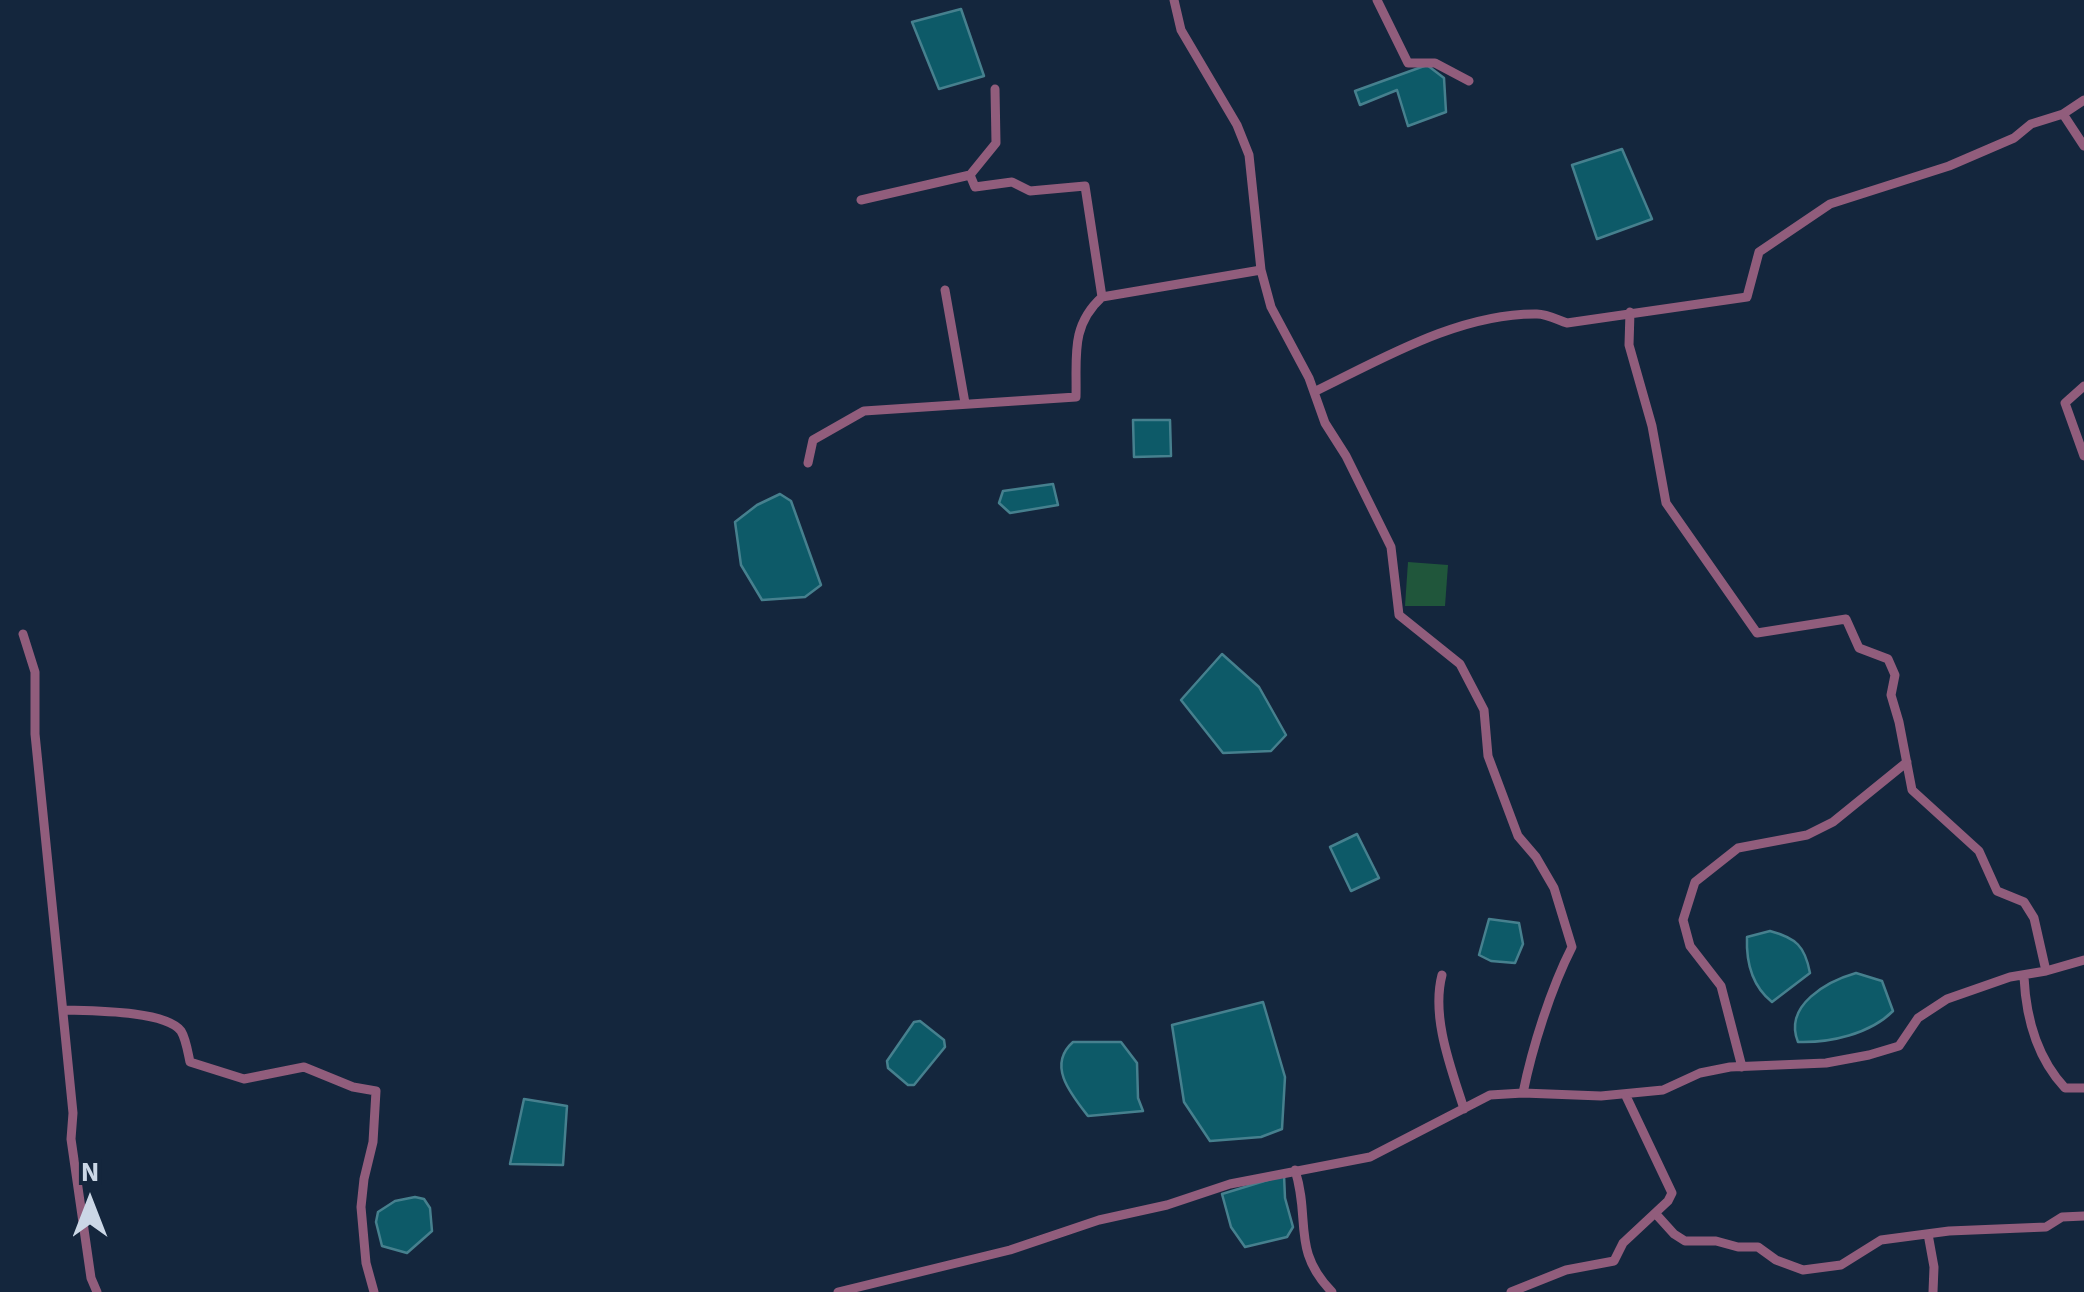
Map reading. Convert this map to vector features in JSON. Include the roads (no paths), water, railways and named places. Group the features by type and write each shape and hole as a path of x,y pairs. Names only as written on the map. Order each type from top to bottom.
{"street":[{"path":"1174,0 1181,30 1237,125 1249,155 1260,270 1270,307 1314,392 1325,423 1346,456 1391,547 1398,615 1460,664 1484,710 1488,756 1518,836 1536,858 1558,903 1572,948 1560,970 1524,1093"},
{"path":"1377,0 1408,63 1435,63 1469,81"},
{"path":"861,200 970,175 996,143 995,89"},
{"path":"1314,392 1401,350 1476,322 1540,314 1567,323 1746,297 1759,252 1830,204 1949,166 2014,138 2031,124 2063,114 2084,100"},
{"path":"2063,114 2084,146"},
{"path":"970,175 975,187 1012,182 1030,191 1086,186 1102,297"},
{"path":"808,463 813,440 864,411 1076,396 1077,332 1089,308 1102,297 1260,270"},
{"path":"945,290 966,403"},
{"path":"1630,312 1629,344 1652,426 1666,503 1757,633 1846,619 1859,648 1888,659 1895,675 1891,696 1912,790 1979,852 1997,891 2024,902 2034,918 2046,970"},
{"path":"2084,386 2065,403 2084,456"},
{"path":"22,634 36,672 36,734 73,1113 71,1139 91,1278 97,1292"},
{"path":"1742,1067 1722,986 1690,946 1683,920 1695,882 1738,848 1807,834 1832,822 1907,762"},
{"path":"838,1292 956,1265 1230,1184 1370,1156 1490,1095 1663,1090 1700,1073 1826,1063 1899,1046 1918,1018 1947,999 2010,977 2024,977 2084,960"},
{"path":"1442,975 1436,996 1464,1109"},
{"path":"2024,977 2030,1021 2043,1060 2065,1088 2084,1088"},
{"path":"63,1010 128,1012 172,1024 182,1032 190,1062 244,1079 304,1067 353,1087 376,1091 373,1142 362,1207 366,1263 374,1292"},
{"path":"1511,1292 1566,1270 1614,1260 1623,1243 1672,1192 1625,1094"},
{"path":"1296,1170 1305,1252 1316,1276 1332,1292"},
{"path":"1655,1213 1684,1241 1758,1247 1776,1260 1803,1270 1841,1265 1881,1240 2046,1227 2062,1216 2084,1216"},
{"path":"1928,1234 1934,1267 1933,1292"}]}
